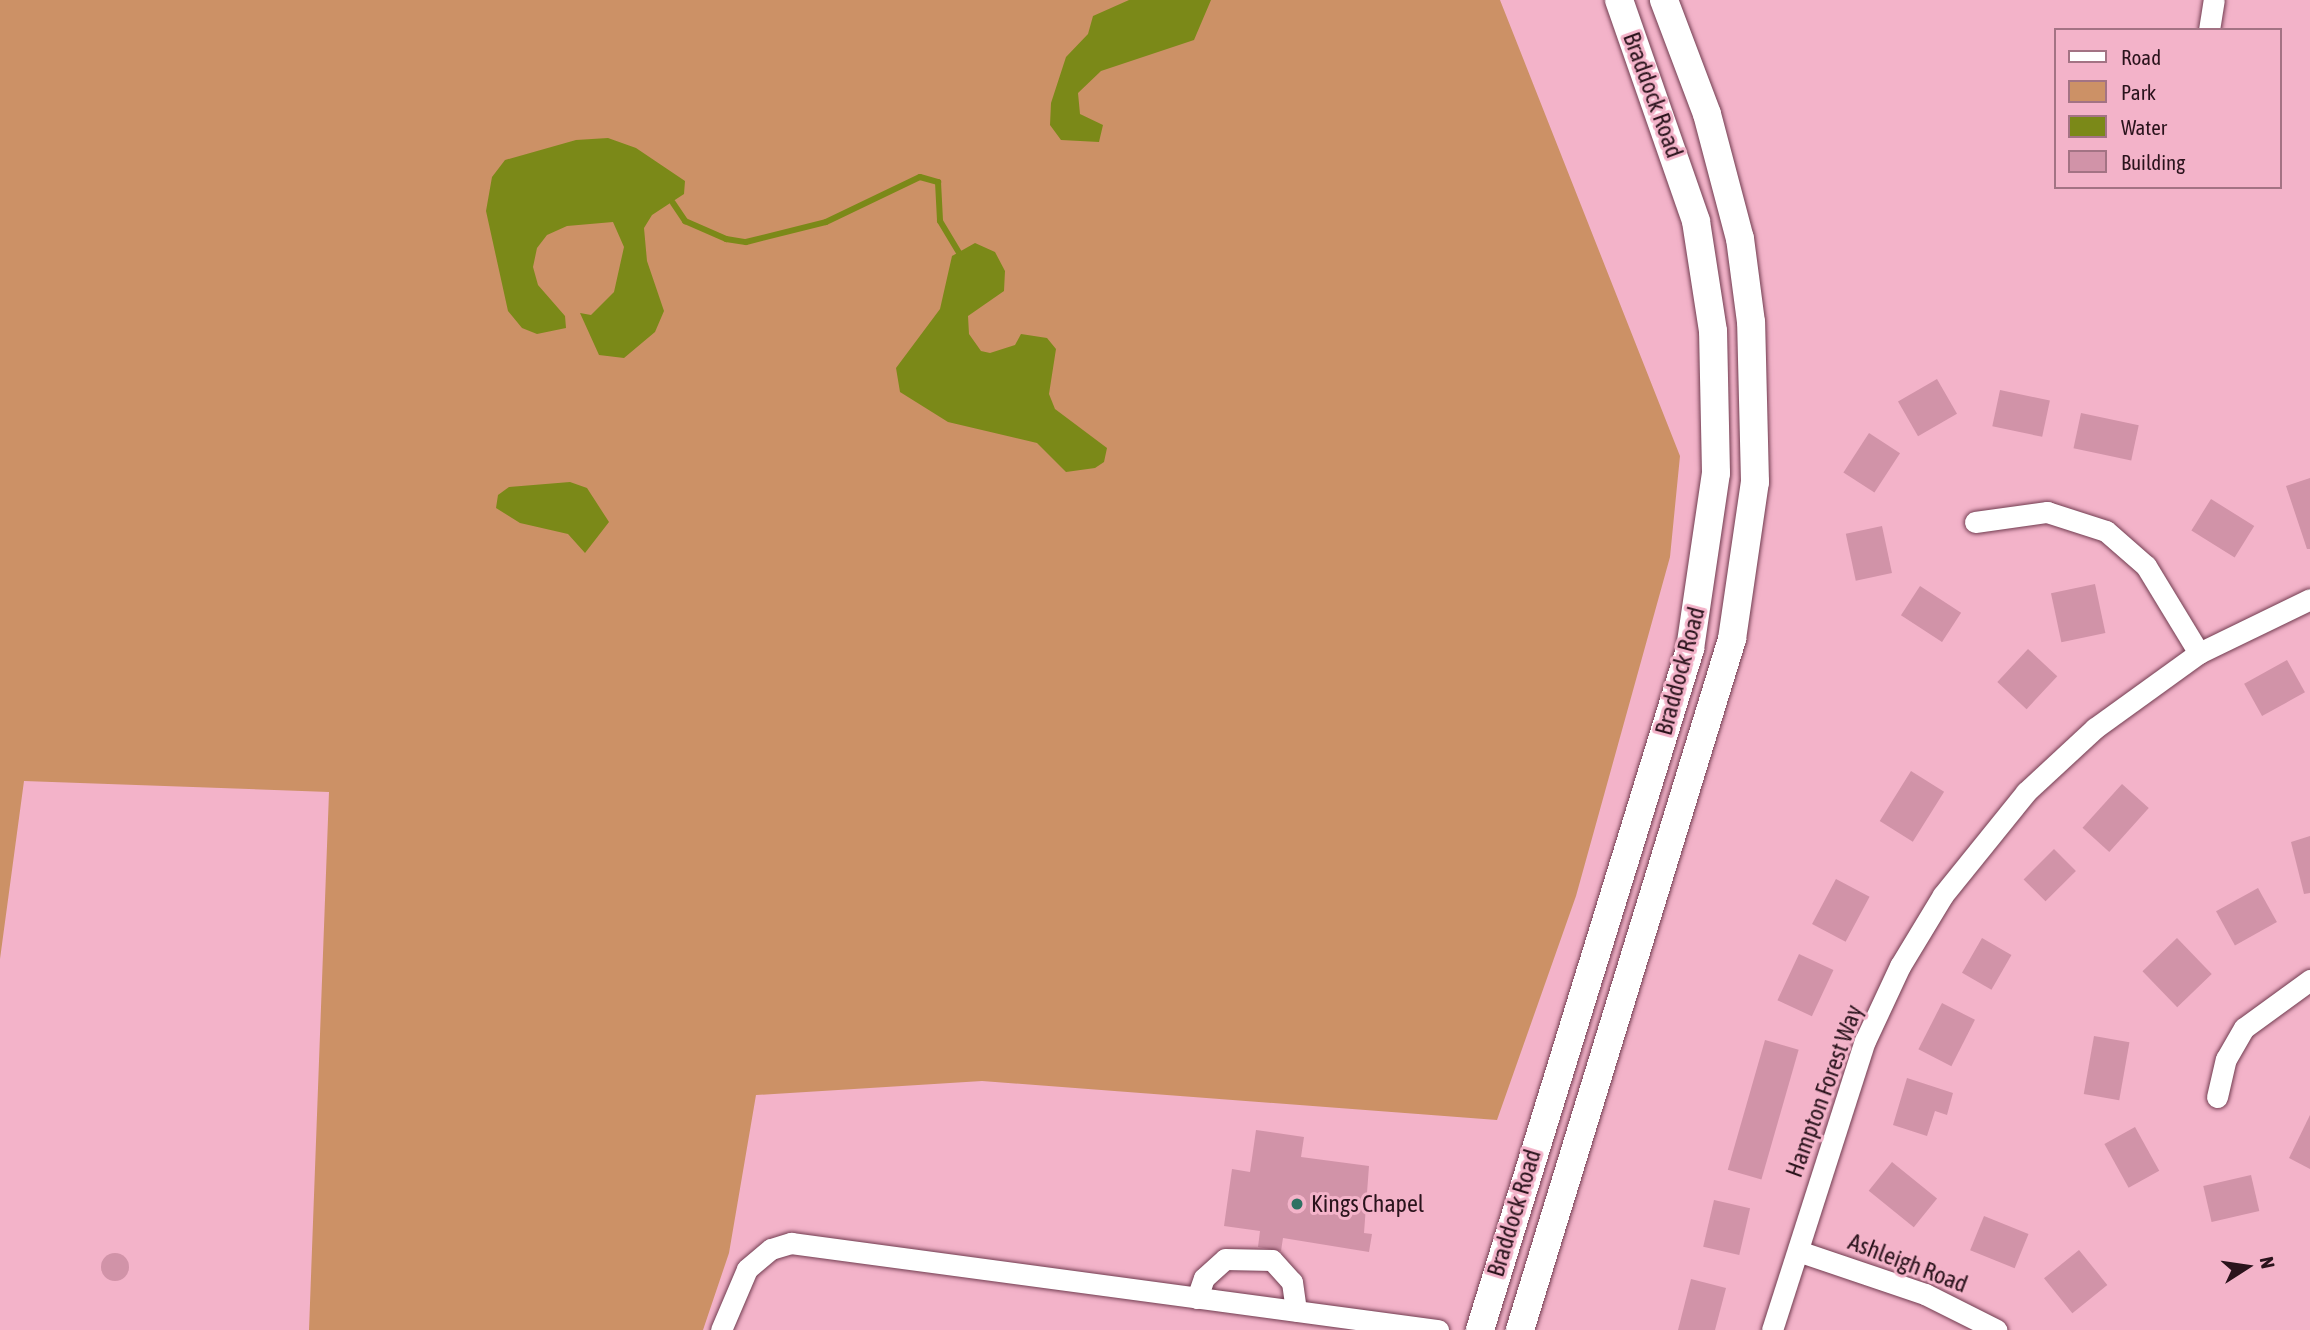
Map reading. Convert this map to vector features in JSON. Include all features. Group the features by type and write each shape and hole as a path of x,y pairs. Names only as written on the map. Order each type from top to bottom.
{"main road":[{"name":"Braddock Road","path":"1480,1330 1690,649 1716,473 1713,331 1696,221 1619,0"},
{"name":"Braddock Road","path":"1520,1330 1732,639 1755,482 1751,322 1740,239 1707,114 1664,0"}],"street":[{"path":"2209,28 2214,0"},
{"path":"1975,522 2047,512 2106,531 2146,566 2199,653"},
{"name":"Hampton Forest Way","path":"1772,1330 1865,1041 1900,966 1943,895 1996,826 2058,760 2136,695 2199,653 2310,599"},
{"path":"2217,1097 2226,1059 2244,1028 2310,980"},
{"path":"722,1330 747,1269 771,1249 791,1244 1438,1330"},
{"name":"Ashleigh Road","path":"1798,1251 1926,1294 1997,1330"},
{"path":"1197,1298 1204,1278 1224,1259 1272,1260 1292,1282 1296,1311"}],"green space":[{"path":"0,0 1500,0 1680,456 1670,557 1576,896 1497,1120 982,1081 756,1095 729,1253 703,1330 309,1330 329,792 24,781 0,959"}],"water":[{"path":"1129,0 1211,0 1194,40 1101,71 1078,93 1080,114 1103,125 1099,142 1061,140 1050,125 1051,103 1066,57 1088,34 1093,16"},
{"path":"608,138 636,148 685,181 684,194 652,215 644,228 647,261 664,311 655,332 624,358 599,355 580,313 591,315 614,292 624,247 613,222 567,226 547,235 537,248 533,267 538,285 565,316 566,328 537,334 522,328 508,311 486,211 492,177 505,160 576,140"},
{"path":"975,243 995,252 1005,271 1004,291 968,316 969,334 981,351 990,353 1015,345 1021,334 1047,338 1056,349 1049,394 1055,409 1107,448 1104,462 1095,468 1066,472 1037,443 948,422 900,392 896,368 940,309 952,256"},
{"path":"570,482 587,488 609,522 585,553 568,534 520,523 496,508 498,495 509,487"}],"building":[{"path":"1937,379 1957,414 1918,436 1898,402"},
{"path":"2000,390 2050,401 2042,437 1992,426"},
{"path":"2081,413 2139,425 2131,460 2074,448"},
{"path":"1869,433 1900,453 1874,493 1843,472"},
{"path":"2310,478 2310,549 2307,549 2286,486"},
{"path":"2211,499 2254,526 2235,557 2191,530"},
{"path":"1882,526 1892,573 1856,581 1846,534"},
{"path":"2095,584 2105,633 2061,642 2051,593"},
{"path":"1920,586 1961,613 1942,642 1901,615"},
{"path":"2028,649 2057,676 2027,709 1997,682"},
{"path":"2287,660 2305,692 2262,716 2244,684"},
{"path":"1911,771 1944,792 1913,842 1880,821"},
{"path":"2122,784 2149,808 2109,852 2083,828"},
{"path":"2310,836 2310,893 2304,894 2291,842"},
{"path":"2054,849 2076,871 2046,901 2024,879"},
{"path":"1836,879 1870,897 1846,942 1812,924"},
{"path":"2258,888 2277,922 2235,945 2216,911"},
{"path":"1982,938 2011,955 1991,990 1962,973"},
{"path":"2177,938 2212,974 2177,1007 2142,971"},
{"path":"1799,954 1833,970 1812,1016 1777,1000"},
{"path":"1942,1003 1975,1020 1951,1066 1918,1049"},
{"path":"2094,1036 2129,1042 2119,1100 2084,1094"},
{"path":"1765,1040 1799,1050 1761,1179 1728,1170"},
{"path":"1907,1078 1953,1093 1947,1115 1935,1111 1927,1136 1893,1125"},
{"path":"2310,1115 2310,1169 2289,1158"},
{"path":"2135,1127 2159,1171 2129,1188 2104,1144"},
{"name":"Kings Chapel","path":"1256,1130 1304,1137 1301,1157 1369,1166 1364,1233 1372,1234 1369,1252 1283,1238 1281,1251 1258,1247 1260,1231 1224,1226 1232,1169 1250,1172"},
{"path":"1892,1162 1937,1199 1914,1227 1869,1191"},
{"path":"2251,1175 2259,1211 2212,1222 2203,1186"},
{"path":"1714,1200 1750,1208 1739,1255 1703,1247"},
{"path":"1984,1216 2029,1234 2015,1268 1970,1250"},
{"path":"2079,1250 2107,1285 2072,1313 2044,1278"},
{"path":"115,1253 125,1257 129,1267 125,1277 115,1281 105,1277 101,1267 105,1257"},
{"path":"1691,1279 1726,1288 1715,1330 1678,1330"}],"waterway":[{"path":"673,203 685,221 726,239 746,242 826,222 920,177 938,182 940,221 959,253"}],"place":[{"name":"Kings Chapel","path":"1297,1204"}]}
